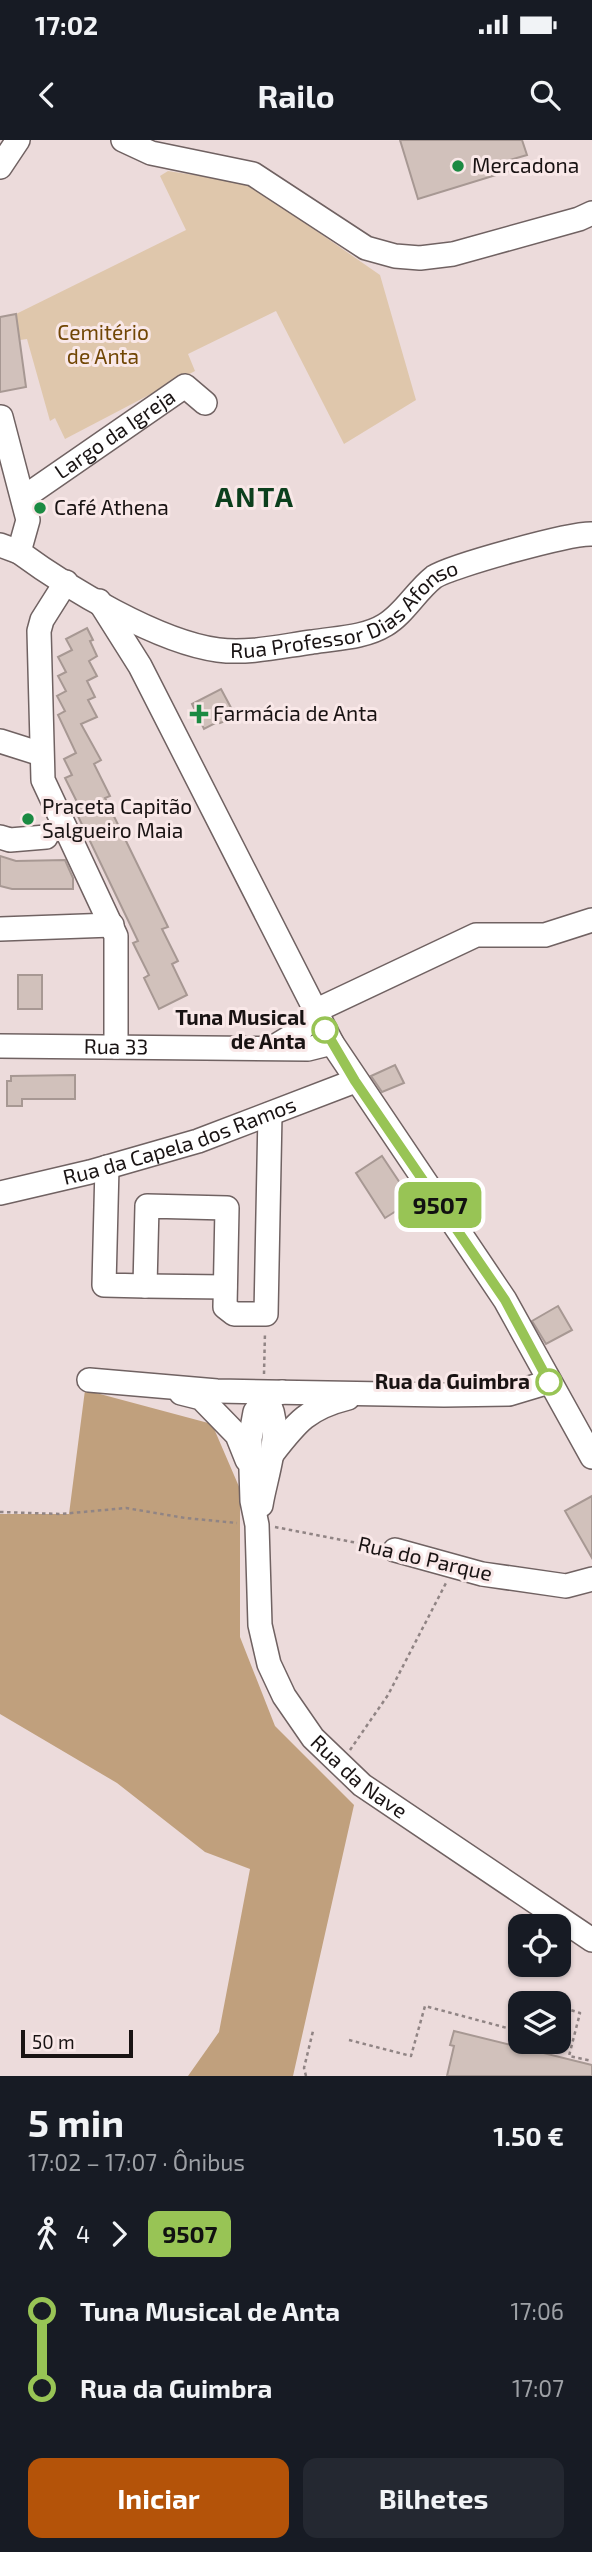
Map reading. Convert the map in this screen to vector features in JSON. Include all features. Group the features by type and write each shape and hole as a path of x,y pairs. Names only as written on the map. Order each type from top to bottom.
{"street":[{"path":"0,167 18,140"},
{"path":"123,140 151,153 253,174 366,248 395,256 420,258 453,254 580,220"},
{"name":"Largo da Igreja","path":"23,498 185,386 205,403"},
{"path":"1,417 29,520 9,549"},
{"name":"Rua Professor Dias Afonso","path":"9,549 142,626 206,648 231,651 258,650 361,634 387,624 423,587 442,573 559,539 592,534"},
{"path":"66,582 42,620 39,631 43,780 116,936 116,1047"},
{"path":"99,601 131,652 332,1043 355,1081 505,1300 592,1457"},
{"path":"131,652 131,631 142,626"},
{"path":"131,652 169,636"},
{"path":"0,741 41,754"},
{"path":"0,837 10,840 46,837"},
{"path":"272,1048 300,1031 315,1011 476,935 545,935 592,920"},
{"path":"0,929 112,925"},
{"name":"Rua 33","path":"0,1046 307,1049 332,1043"},
{"name":"Rua da Capela dos Ramos","path":"0,1193 198,1141 355,1081"},
{"path":"145,1286 147,1206 227,1208 225,1307 234,1314 265,1314 270,1114"},
{"path":"107,1167 104,1285 225,1287"},
{"name":"Rua da Nave","path":"89,1380 163,1388 265,1393 509,1394 549,1382"},
{"name":"Rua da Nave","path":"163,1388 201,1398 237,1435 251,1476"},
{"name":"Rua da Nave","path":"257,1525 273,1453 274,1419 265,1393"},
{"name":"Rua da Nave","path":"265,1393 255,1412 250,1439 252,1501 257,1525 260,1625 269,1664 284,1696 313,1738 362,1785 592,1940"},
{"name":"Rua da Nave","path":"273,1453 297,1422 328,1403 368,1393"},
{"name":"Rua do Parque","path":"395,1550 482,1574 566,1586 592,1579"}],"path":[{"path":"265,1314 265,1393"},
{"name":"Rua do Parque","path":"0,1512 61,1514 126,1508 185,1518 268,1525 395,1550"},
{"path":"340,1764 388,1695 443,1593 452,1566"},
{"path":"349,2040 411,2056 425,2006 508,2028"},
{"path":"571,2011 580,2013 571,2048"},
{"path":"306,2076 304,2068 313,2031"},
{"path":"570,2054 592,2061"}],"green space":[{"name":"Cemitério de Anta","path":"168,171 239,182 256,189 380,275 416,400 344,444 276,311 188,354 195,371 65,439 55,418 50,421 27,339 20,340 16,314 186,230 160,176"}],"shaded area":[{"path":"85,1390 212,1424 240,1489 240,1637 275,1726 354,1805 293,2076 188,2076 219,2032 250,1869 205,1852 117,1783 0,1714 0,1514 69,1514"}],"building":[{"name":"Mercadona","path":"400,140 522,140 527,155 506,161 509,171 418,199"},
{"path":"16,314 26,387 0,392 0,317"},
{"path":"87,628 97,656 89,661 97,676 87,681 95,697 88,700 97,717 81,724 101,760 94,764 110,796 105,798 168,927 162,929 178,961 172,964 187,995 159,1009 144,978 149,975 133,943 138,941 76,812 81,810 65,778 72,775 64,759 76,753 58,715 65,711 57,696 66,691 58,676 66,672 58,657 72,650 66,639"},
{"path":"221,689 236,717 220,723 219,721 204,729 192,704"},
{"path":"0,856 16,861 65,860 73,878 73,889 12,889 0,886"},
{"path":"18,975 42,975 42,1009 18,1009"},
{"path":"395,1065 404,1083 382,1092 371,1076"},
{"path":"75,1075 75,1099 22,1099 22,1106 7,1106 7,1081 11,1081 11,1076"},
{"path":"382,1156 412,1201 385,1218 356,1173"},
{"path":"558,1306 572,1330 546,1344 532,1321"},
{"path":"592,1496 592,1558 565,1511"},
{"path":"454,2031 508,2044 508,2054 547,2054 592,2065 592,2076 447,2076 454,2046 450,2045"}],"bus line":[{"name":"9507","path":"325,1030 355,1081 505,1300 549,1382"}],"place":[{"name":"Mercadona","path":"458,166"},
{"name":"Café Athena","path":"40,508"},
{"name":"Farmácia de Anta","path":"199,714"},
{"name":"Praceta Capitão Salgueiro Maia","path":"28,819"},
{"name":"Tuna Musical de Anta","path":"325,1030"},
{"name":"Rua da Guimbra","path":"549,1382"}],"district":[{"name":"ANTA","path":"255,497"}]}
